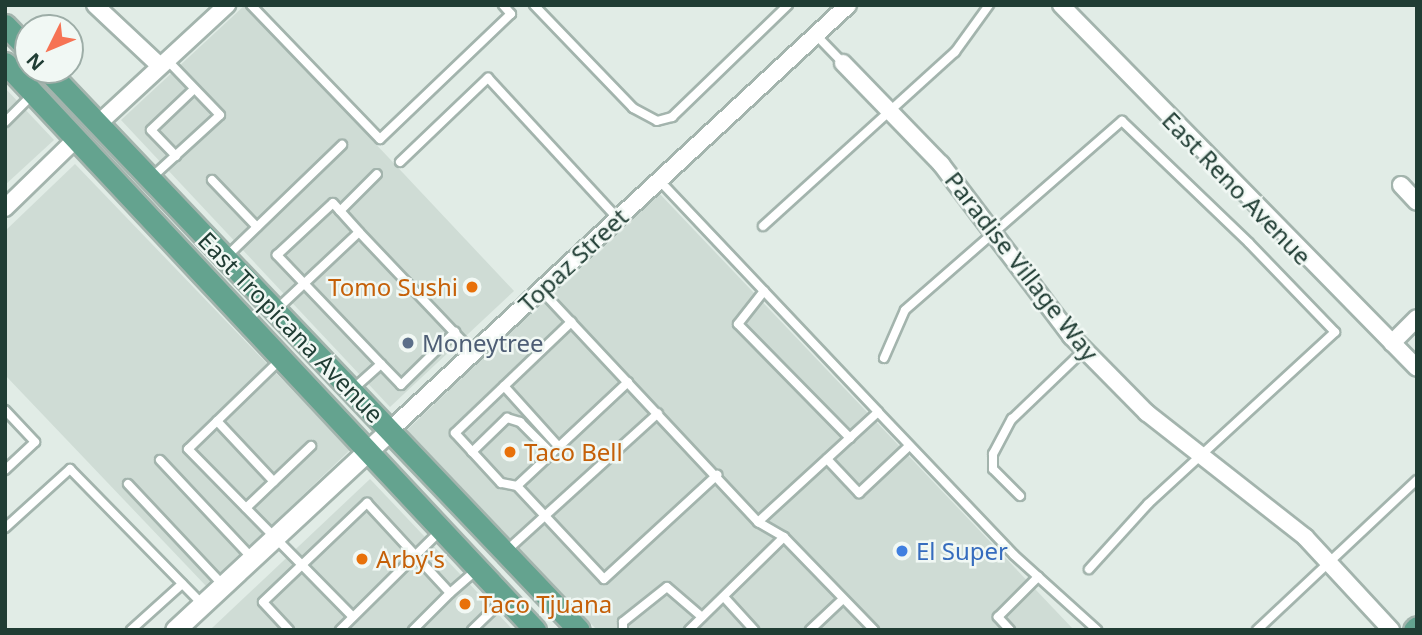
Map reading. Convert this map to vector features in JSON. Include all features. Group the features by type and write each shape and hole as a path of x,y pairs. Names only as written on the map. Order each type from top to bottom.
{"main road":[{"path":"7,68 80,120 98,124"},
{"name":"East Tropicana Avenue","path":"7,68 34,93 370,448 533,629"},
{"name":"East Tropicana Avenue","path":"60,84 579,630"},
{"path":"76,139 92,136 127,170 149,180"}],"street":[{"path":"95,5 163,63"},
{"path":"98,124 227,5"},
{"name":"Topaz Street","path":"175,630 848,5"},
{"name":"East Reno Avenue","path":"1061,5 1417,368"},
{"name":"Paradise Village Way","path":"843,63 941,164 1084,349 1202,457 1326,561 1391,630"},
{"path":"5,208 76,139"},
{"path":"1401,185 1417,202"},
{"path":"1392,342 1417,318"}],"lane":[{"path":"256,7 380,139 511,13 503,5"},
{"path":"534,5 633,108 657,121 672,117 788,5"},
{"path":"763,226 955,52 989,5"},
{"name":"Paradise Village Way","path":"816,35 843,63"},
{"path":"149,180 220,115 163,63"},
{"path":"400,162 488,78 618,219"},
{"path":"176,156 151,130 194,89"},
{"path":"5,122 34,93"},
{"path":"884,358 905,310 996,237 1122,121 1335,331 1089,569"},
{"path":"225,258 342,145"},
{"path":"340,211 377,174"},
{"path":"659,179 909,446 1038,577 1097,630"},
{"path":"212,180 257,227"},
{"path":"455,332 401,384 277,255 333,203 359,232 455,332 473,352"},
{"path":"275,311 359,232"},
{"path":"541,290 717,475 758,522 784,537 874,630"},
{"path":"764,291 738,324 850,438"},
{"path":"572,323 455,433 501,483 517,486 604,579 717,475"},
{"path":"1020,496 993,469 993,454 1012,419 1084,349"},
{"path":"283,357 188,449 353,617"},
{"path":"350,392 381,364"},
{"path":"517,486 628,382"},
{"path":"504,387 559,447"},
{"path":"5,410 35,442 5,470"},
{"path":"758,522 878,412"},
{"path":"506,551 547,518 658,413"},
{"path":"472,452 508,418 520,422 552,454"},
{"path":"218,421 274,482"},
{"path":"246,509 311,446"},
{"path":"827,459 859,493 909,446"},
{"path":"160,460 252,558"},
{"path":"5,528 70,468 202,604"},
{"path":"1257,630 1326,561 1417,480"},
{"path":"128,484 223,585"},
{"path":"289,630 263,602 367,503 450,593"},
{"path":"340,630 417,557 443,528"},
{"path":"690,630 784,537"},
{"path":"412,630 479,568"},
{"path":"1010,630 998,617 1038,577"},
{"path":"131,630 182,584"},
{"path":"623,630 624,622 667,586 702,617"},
{"path":"724,597 754,630"},
{"path":"472,630 506,598"},
{"path":"810,630 843,598"}],"shaded area":[{"path":"245,5 514,291 390,407 121,120"},
{"path":"5,88 54,140 5,185"},
{"path":"75,164 350,450 207,587 5,375 5,231"},
{"path":"658,192 1074,630 597,630 407,430"},
{"path":"370,479 513,630 212,628"}],"place":[{"name":"Tomo Sushi","path":"472,287"},
{"name":"Moneytree","path":"408,343"},
{"name":"Taco Bell","path":"510,452"},
{"name":"El Super","path":"902,551"},
{"name":"Arby's","path":"362,559"},
{"name":"Taco Tjuana","path":"465,604"}]}
